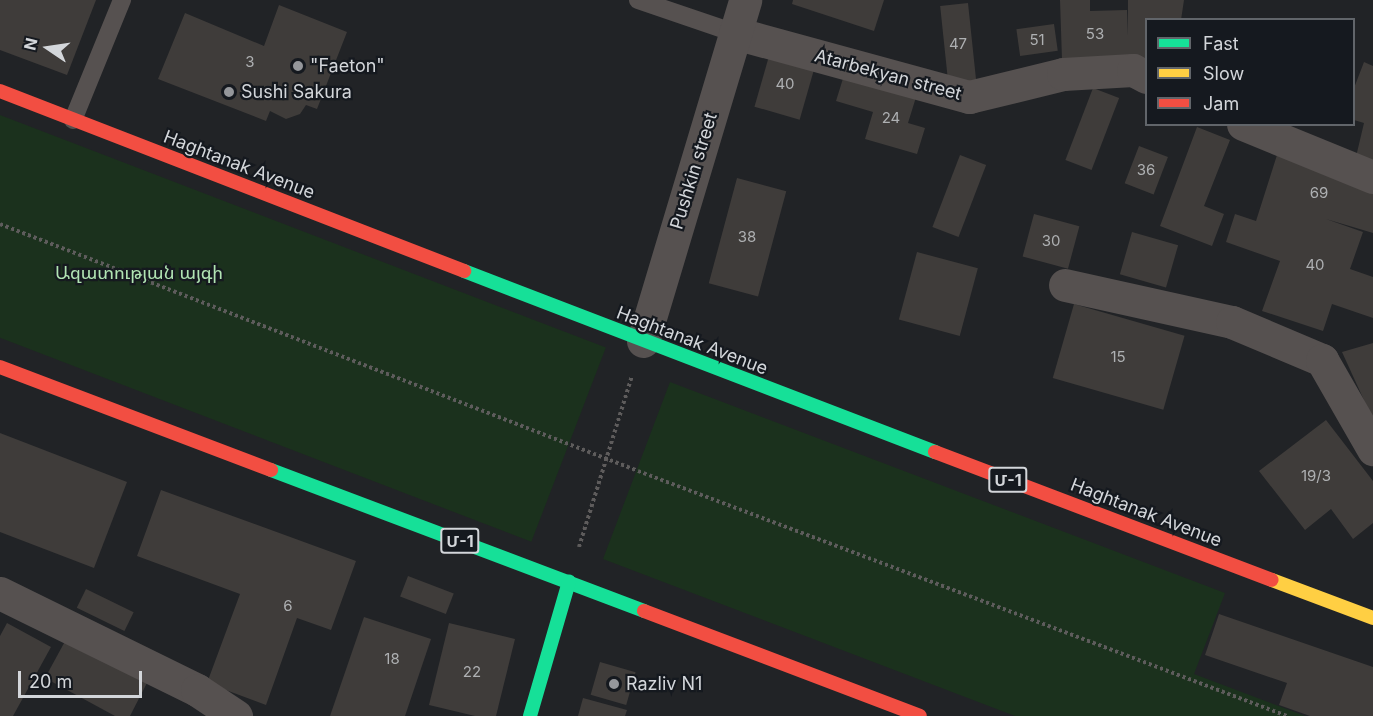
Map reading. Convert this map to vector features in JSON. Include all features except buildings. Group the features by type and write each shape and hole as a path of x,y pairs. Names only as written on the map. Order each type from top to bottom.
{"main road":[{"name":"Haghtanak Avenue","path":"0,91 643,341 1373,618"},
{"name":"Մ-1","path":"0,367 920,716"},
{"path":"530,716 569,582"}],"street":[{"name":"Pushkin street","path":"643,341 745,0"},
{"name":"Atarbekyan street","path":"735,33 969,97 1063,74 1133,70 1145,76"},
{"path":"1247,126 1373,177"},
{"path":"1065,285 1232,322 1322,360 1373,449"},
{"path":"0,593 197,690 236,716"}],"lane":[{"path":"73,120 122,0"},
{"path":"638,0 735,33"}],"path":[{"path":"0,224 606,458 1287,716"},
{"path":"569,582 643,341"}],"green space":[{"name":"Ազատության այգի","path":"0,115 606,348 531,542 0,338"},
{"path":"670,382 1225,593 1194,674 1305,716 1015,716 603,559"}],"traffic: fast":[{"path":"464,271 935,452"},
{"path":"271,470 644,611"},
{"path":"530,716 569,582"}],"traffic: slow":[{"path":"1272,580 1373,618"}],"traffic: jam":[{"path":"0,91 464,271"},
{"path":"0,367 271,470"},
{"path":"935,452 1272,580"},
{"path":"644,611 920,716"}],"place":[{"name":"\"Faeton\"","path":"298,66"},
{"name":"Sushi Sakura","path":"229,92"},
{"name":"Razliv N1","path":"614,684"}]}
